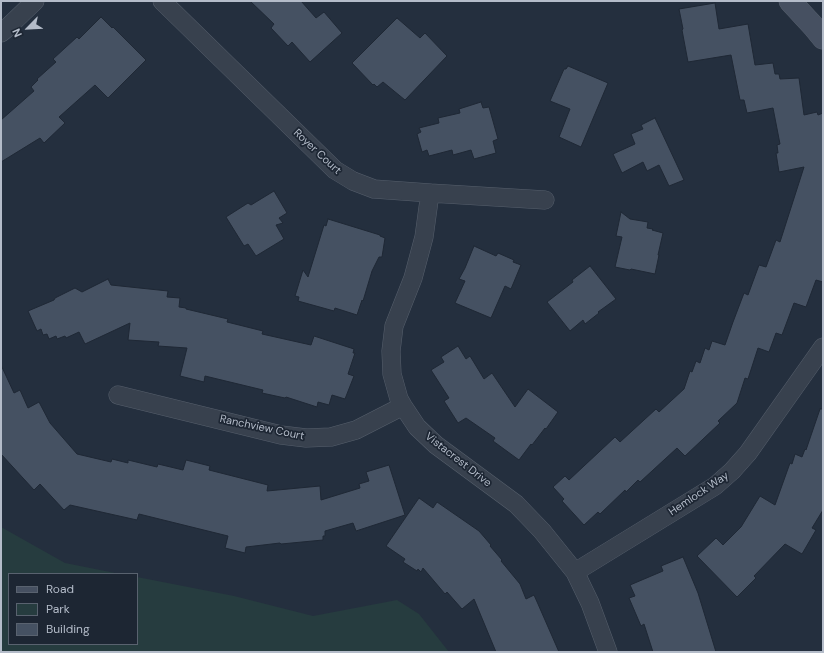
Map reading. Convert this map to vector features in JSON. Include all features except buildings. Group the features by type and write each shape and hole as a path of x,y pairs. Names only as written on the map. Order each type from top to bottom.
{"street":[{"path":"1,33 35,1"},
{"name":"Royer Court","path":"162,1 335,170 353,181 374,189 545,200"},
{"path":"790,1 823,38"},
{"name":"Vistacrest Drive","path":"430,193 424,237 413,278 394,326 390,351 392,374 399,399 417,427 436,445 516,504 542,531 575,572 590,603 608,652"},
{"name":"Hemlock Way","path":"575,572 715,486 732,471 748,453 823,347"},
{"name":"Ranchview Court","path":"118,395 281,435 306,438 331,437 356,430 403,406"}],"green space":[{"path":"1,527 65,563 115,573 8,573 8,645 138,645 138,577 234,596 313,616 397,600 419,614 449,652 1,652"}]}
